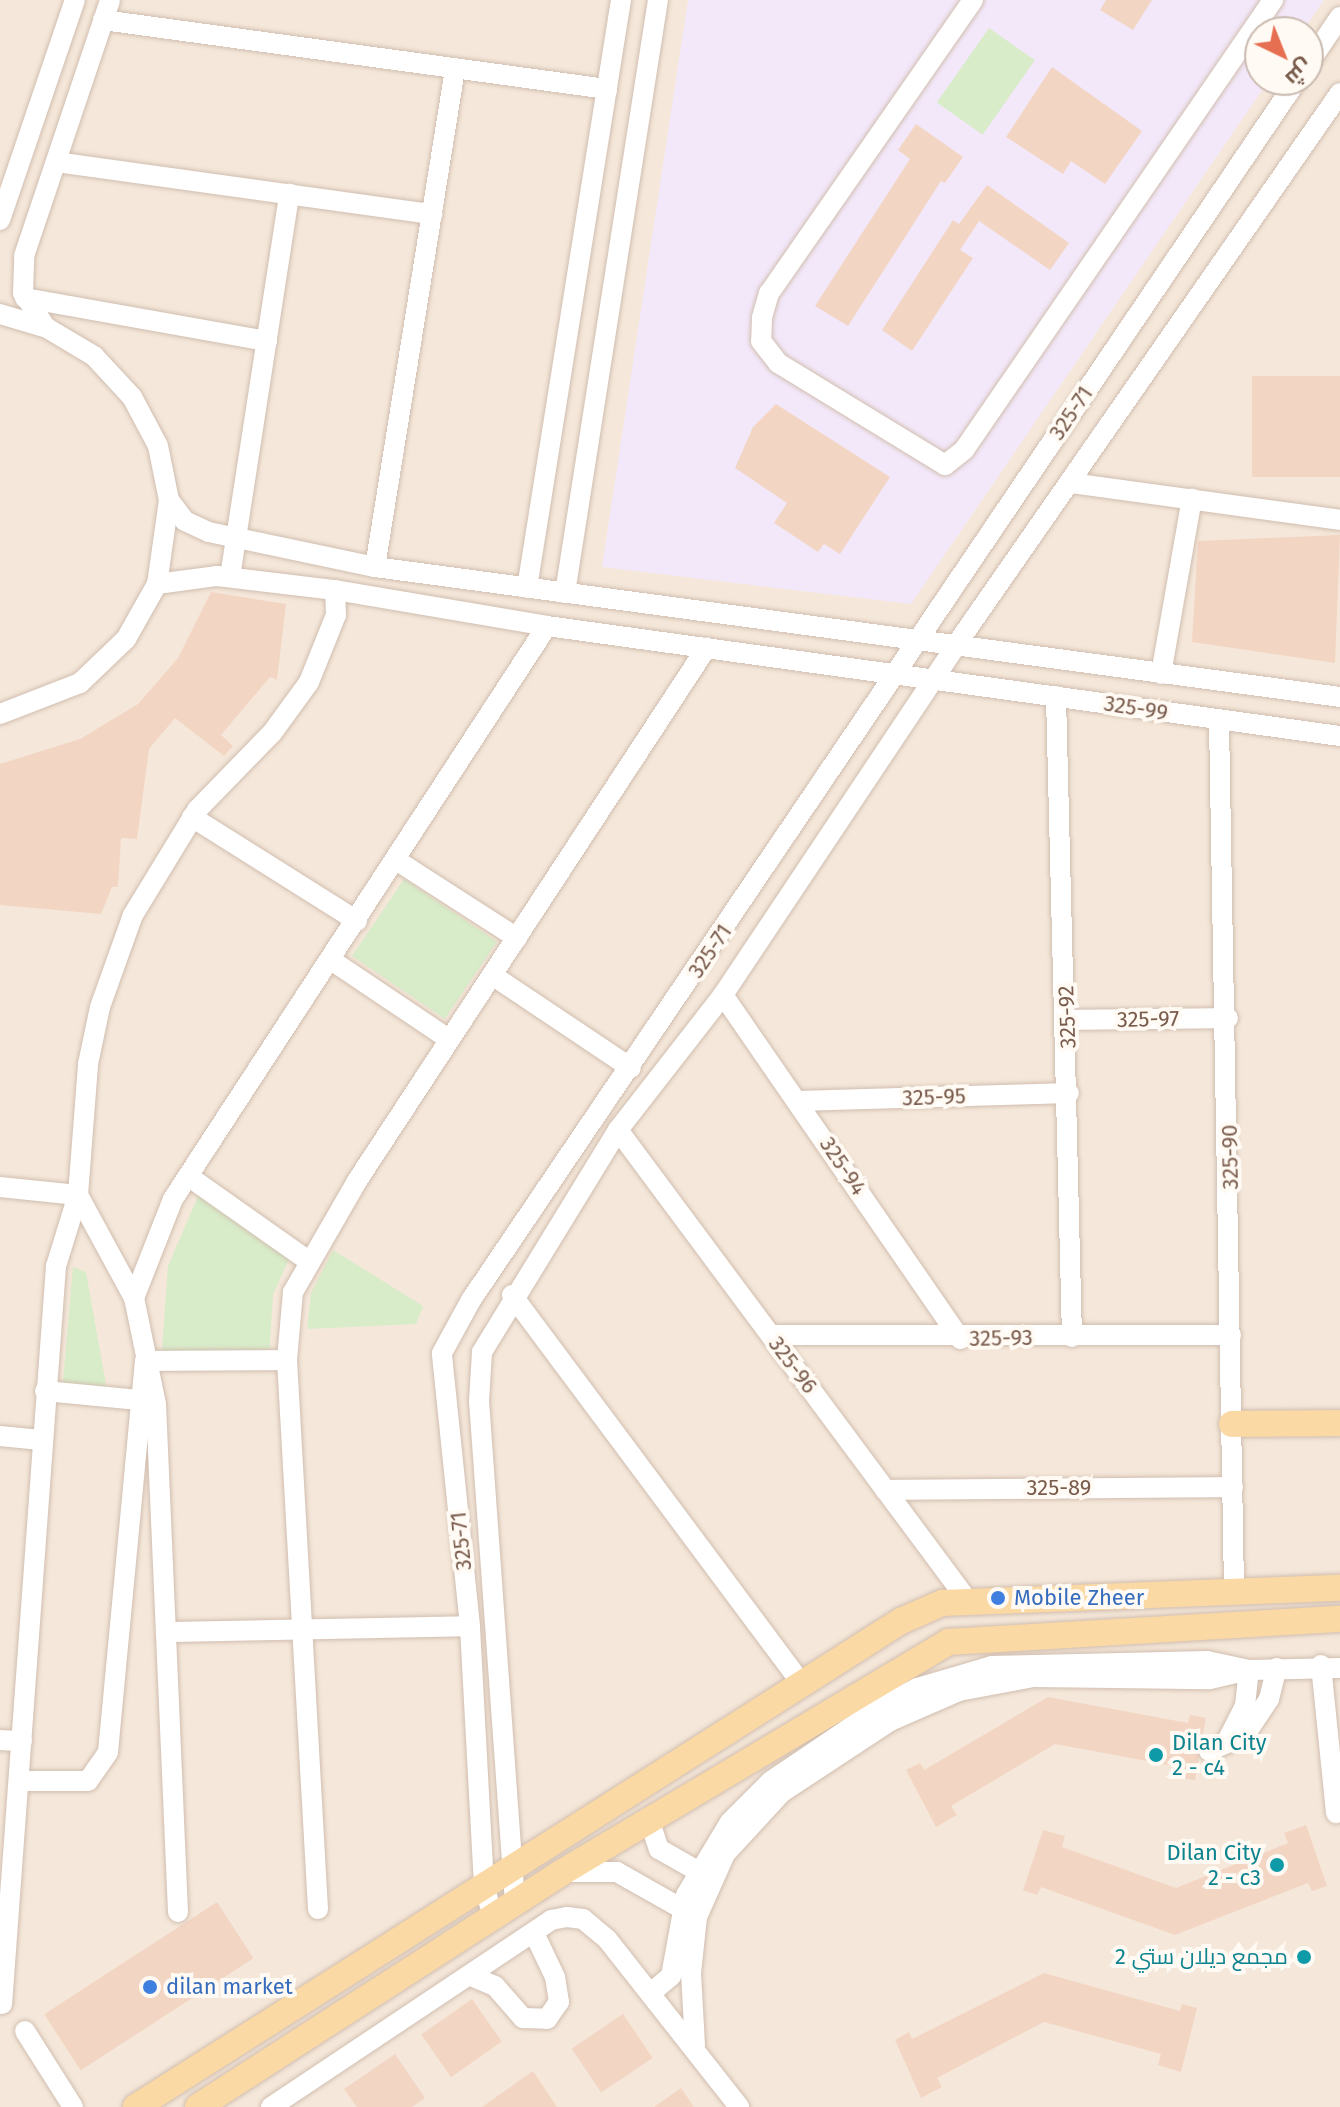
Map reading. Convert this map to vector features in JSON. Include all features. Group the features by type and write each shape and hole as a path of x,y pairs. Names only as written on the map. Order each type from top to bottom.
{"main road":[{"path":"1232,1424 1340,1423"},
{"path":"136,2107 901,1621 942,1603 1340,1588"},
{"path":"198,2107 561,1873 948,1642 1340,1619"}],"street":[{"path":"0,220 75,0"},
{"path":"47,328 25,298 24,256 110,0"},
{"path":"527,588 621,0"},
{"path":"565,593 658,0"},
{"path":"973,0 769,293 762,318 761,341 778,363 945,465 964,450 1273,0"},
{"path":"1324,40 1340,17"},
{"path":"103,20 607,89"},
{"path":"375,567 455,69"},
{"name":"325-71","path":"504,1910 509,1871 479,1401 482,1352 512,1295 618,1130 723,995 954,648 1340,93"},
{"name":"325-71","path":"504,1910 484,1886 470,1626 442,1353 471,1300 631,1068 895,675 914,642 1286,96"},
{"path":"56,162 432,214"},
{"path":"230,577 289,194"},
{"path":"25,298 267,341"},
{"path":"0,314 47,328 94,356 132,397 158,446 169,500 157,584 126,639 80,683 22,710 0,714"},
{"path":"1071,483 1340,520"},
{"path":"1161,674 1192,499"},
{"path":"169,500 185,521 237,539 375,567 954,648 1340,697"},
{"name":"325-99","path":"157,584 230,577 335,590 547,626 1340,736"},
{"path":"2,2004 56,1266 78,1195 88,1064 100,1007 133,915 192,817 272,733 309,682 336,615 335,590"},
{"path":"134,1298 188,1176 547,626"},
{"path":"318,1909 306,1625 286,1319 307,1260 707,647"},
{"name":"325-92","path":"1056,696 1068,1020 1072,1337"},
{"path":"0,730 22,710"},
{"name":"325-90","path":"1219,721 1228,1018 1234,1593"},
{"path":"192,817 357,921"},
{"path":"396,860 517,938"},
{"path":"331,960 450,1040"},
{"path":"492,975 631,1068"},
{"name":"325-94","path":"723,995 799,1101 960,1339"},
{"name":"325-97","path":"1068,1020 1228,1018"},
{"name":"325-95","path":"799,1101 1069,1093"},
{"name":"325-96","path":"618,1130 968,1601"},
{"path":"188,1176 307,1260"},
{"path":"0,1187 78,1195"},
{"path":"78,1195 134,1298 156,1404 169,1632 178,1912"},
{"path":"512,1295 802,1684"},
{"name":"325-93","path":"771,1335 960,1339 1231,1335"},
{"path":"145,1361 287,1360"},
{"path":"20,1781 88,1781 108,1752 145,1361"},
{"path":"45,1391 139,1400"},
{"path":"0,1436 41,1440"},
{"name":"325-89","path":"885,1490 1233,1487"},
{"path":"169,1632 306,1625 470,1626"},
{"path":"652,1992 676,1964 690,1912 705,1875 776,1787 890,1721 959,1691 1034,1677 1210,1679 1249,1670 1330,1666 1336,1813"},
{"path":"1249,1670 1242,1715 1215,1750 1245,1735 1261,1712 1277,1668"},
{"path":"0,1740 22,1741"},
{"path":"649,1819 659,1849 705,1875"},
{"path":"561,1873 617,1872 690,1912"},
{"path":"690,1912 695,2045"},
{"path":"271,2107 551,1920 583,1919 652,1992 739,2107"},
{"path":"469,1975 495,1986 523,2018 547,2019 559,2002 555,1977 534,1933"},
{"path":"25,2031 73,2107"}],"shaded area":[{"path":"0,0 1340,0 1340,2107 0,2107"},
{"path":"688,0 1324,0 1313,16 1244,16 1244,96 1258,96 911,604 602,567"}],"green space":[{"path":"989,28 1035,60 983,135 937,103"},
{"path":"404,879 497,942 445,1019 352,956"},
{"path":"199,1194 289,1259 273,1295 269,1359 161,1362 168,1266"},
{"path":"333,1250 423,1306 416,1324 307,1329 311,1293"},
{"path":"73,1267 86,1272 108,1396 62,1394"}],"building":[{"path":"1106,0 1152,0 1133,30 1100,10"},
{"path":"1052,67 1142,131 1105,184 1071,161 1063,174 1006,137"},
{"path":"916,124 963,157 945,183 941,181 848,326 815,306 910,159 898,150"},
{"path":"987,185 1069,243 1050,270 979,221 960,250 973,258 912,351 882,330 953,220 959,224"},
{"path":"1252,376 1340,376 1340,477 1252,477"},
{"path":"776,404 890,477 840,554 824,544 818,552 774,523 787,503 735,468 753,427"},
{"path":"1340,535 1335,663 1192,642 1198,541"},
{"path":"211,592 286,604 277,680 270,677 221,735 233,746 224,756 175,718 149,749 137,839 121,838 118,887 112,887 101,914 0,905 0,764 80,739 138,704 178,658"},
{"name":"Dilan City 2 - c4","path":"1048,1697 1188,1723 1190,1715 1206,1718 1195,1780 1173,1777 1174,1766 1055,1744 951,1806 957,1815 936,1827 906,1770 920,1763 924,1770"},
{"name":"Dilan City 2 - c3","path":"1306,1825 1327,1886 1312,1891 1308,1883 1175,1935 1041,1887 1037,1895 1023,1890 1043,1830 1065,1836 1062,1847 1176,1888 1288,1843 1284,1833"},
{"name":"dilan market","path":"217,1902 253,1958 81,2070 44,2014"},
{"path":"1044,1973 1180,2011 1182,2004 1197,2008 1181,2072 1158,2065 1161,2054 1044,2022 937,2078 942,2087 921,2098 895,2040 909,2032 912,2039"},
{"path":"472,1999 502,2042 451,2077 421,2035"},
{"path":"623,2014 653,2058 601,2093 572,2049"},
{"path":"395,2054 425,2098 412,2107 357,2107 344,2089"},
{"path":"533,2071 557,2107 482,2107"},
{"path":"681,2088 694,2107 654,2107"}],"place":[{"name":"Mobile Zheer","path":"998,1598"},
{"name":"Dilan City 2 - c4","path":"1156,1755"},
{"name":"Dilan City 2 - c3","path":"1277,1865"},
{"name":"مجمع ديلان ستي 2","path":"1304,1957"},
{"name":"dilan market","path":"150,1987"}]}
